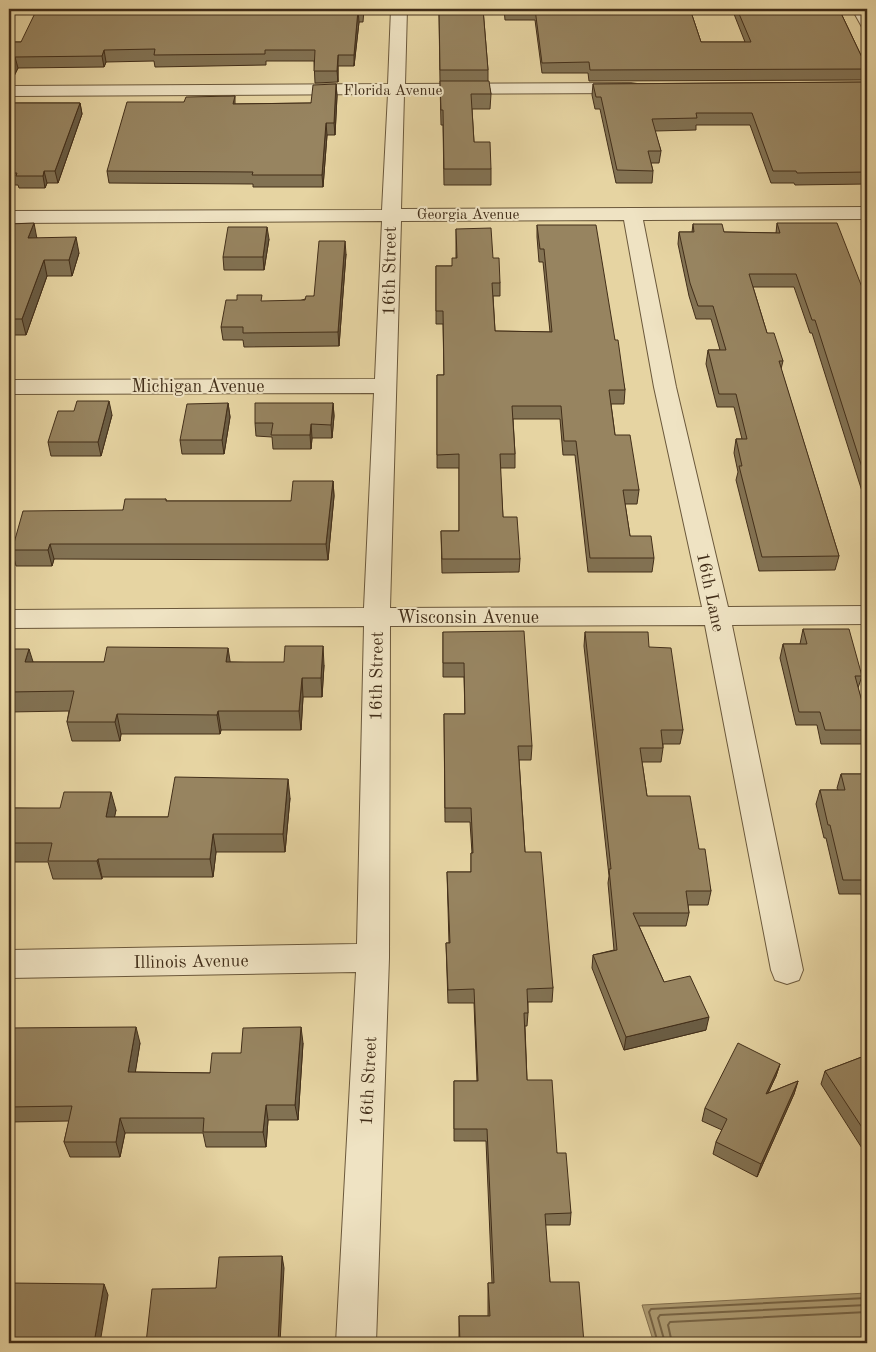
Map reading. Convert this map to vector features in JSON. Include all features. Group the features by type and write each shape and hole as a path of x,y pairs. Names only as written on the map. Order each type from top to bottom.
{"street":[{"name":"16th Street","path":"356,1343 373,958 377,617 386,386 390,214 399,9"},
{"path":"859,9 867,24"},
{"name":"Florida Avenue","path":"9,91 651,88"},
{"name":"Georgia Avenue","path":"9,217 390,214 866,216"},
{"name":"16th Lane","path":"632,214 665,387 717,616 787,970"},
{"name":"Michigan Avenue","path":"9,387 386,386"},
{"name":"Wisconsin Avenue","path":"9,620 867,615"},
{"name":"Illinois Avenue","path":"9,964 373,958"}],"water":[{"path":"867,1293 867,1343 654,1343 642,1305"}],"building":[{"path":"37,9 363,9 362,11 358,10 354,55 338,55 337,71 314,71 315,50 265,50 265,54 154,55 155,49 104,50 102,56 15,57 9,70 9,42 21,42"},
{"path":"439,9 483,9 488,70 440,70"},
{"path":"535,9 690,9 701,42 751,42 737,9 839,9 867,69 590,70 589,62 542,63"},
{"path":"440,81 489,81 491,94 471,94 474,142 490,142 491,169 444,169 443,110 441,110"},
{"path":"867,82 867,172 797,173 796,171 773,171 752,113 696,113 697,118 652,119 661,151 648,151 653,171 617,170 601,97 596,97 593,84"},
{"path":"336,84 334,123 326,123 322,175 252,175 253,172 107,171 127,102 184,102 186,97 235,96 233,104 311,103 313,85"},
{"path":"9,103 80,103 55,171 44,171 43,176 16,176 17,173 9,173"},
{"path":"34,223 28,238 76,237 69,260 44,260 22,319 9,319 9,224"},
{"path":"777,223 837,223 867,300 867,483 815,320 812,320 796,274 749,274 767,333 774,333 783,361 779,361 839,556 762,557 739,466 742,466 736,439 747,439 736,394 719,394 708,350 726,350 713,306 698,306 690,283 679,232 694,232 693,224 722,224 724,232 780,233"},
{"path":"537,225 596,225 615,340 618,340 625,390 609,390 615,435 630,435 639,490 623,490 630,536 651,536 654,558 590,558 576,441 564,441 561,406 512,406 515,454 500,454 503,517 517,517 520,559 442,559 441,531 459,531 459,454 437,455 437,375 444,375 443,311 436,311 436,266 452,266 452,258 457,258 456,229 491,228 493,258 499,258 500,283 492,283 495,331 552,332 544,249 540,249"},
{"path":"228,227 267,227 263,257 223,257"},
{"path":"319,241 345,241 338,332 243,333 243,327 221,327 226,300 237,300 237,295 262,295 261,301 305,300 306,296 314,296"},
{"path":"77,401 109,401 98,442 48,442 58,411 74,411"},
{"path":"228,403 222,440 180,440 187,404"},
{"path":"255,403 333,403 331,425 311,424 310,435 271,435 273,423 255,423"},
{"path":"293,481 333,481 326,544 50,544 48,550 12,550 23,511 123,510 125,499 166,499 166,501 291,501"},
{"path":"803,629 849,629 862,676 855,676 867,720 867,730 825,730 820,712 799,712 783,644 807,644"},
{"path":"524,631 532,746 518,746 525,852 541,852 553,988 527,989 528,1013 524,1013 527,1080 552,1080 557,1153 566,1153 571,1213 545,1214 550,1282 579,1282 584,1343 460,1343 459,1316 490,1316 488,1283 494,1283 487,1129 454,1129 454,1081 478,1081 474,989 448,990 446,943 450,943 447,872 471,872 471,853 473,853 471,808 445,808 444,714 465,714 464,663 443,663 443,632"},
{"path":"585,632 648,632 649,647 671,648 683,730 661,730 663,748 640,748 647,796 690,796 699,849 705,849 711,891 686,891 689,913 633,913 664,982 690,976 709,1017 626,1037 593,955 617,950 609,869 611,869"},
{"path":"285,646 323,646 321,678 302,678 299,711 218,711 217,715 117,714 115,722 67,722 74,691 9,692 9,649 29,649 25,662 104,662 107,647 228,648 226,662 284,662"},
{"path":"841,774 867,774 867,889 865,880 843,880 820,790 845,790"},
{"path":"175,777 288,779 283,834 213,834 210,859 48,861 52,843 9,843 9,808 60,808 64,792 111,792 106,817 168,817"},
{"path":"136,1027 128,1072 210,1073 212,1053 241,1053 243,1028 301,1027 295,1105 266,1105 263,1132 203,1132 204,1118 120,1118 116,1142 64,1142 72,1106 9,1107 9,1028"},
{"path":"738,1043 780,1064 766,1094 798,1081 761,1164 716,1142 727,1119 705,1108"},
{"path":"867,1055 867,1135 825,1071"},
{"path":"282,1256 278,1343 146,1343 152,1289 216,1288 219,1257"},
{"path":"9,1283 104,1284 94,1343 9,1343"}]}
